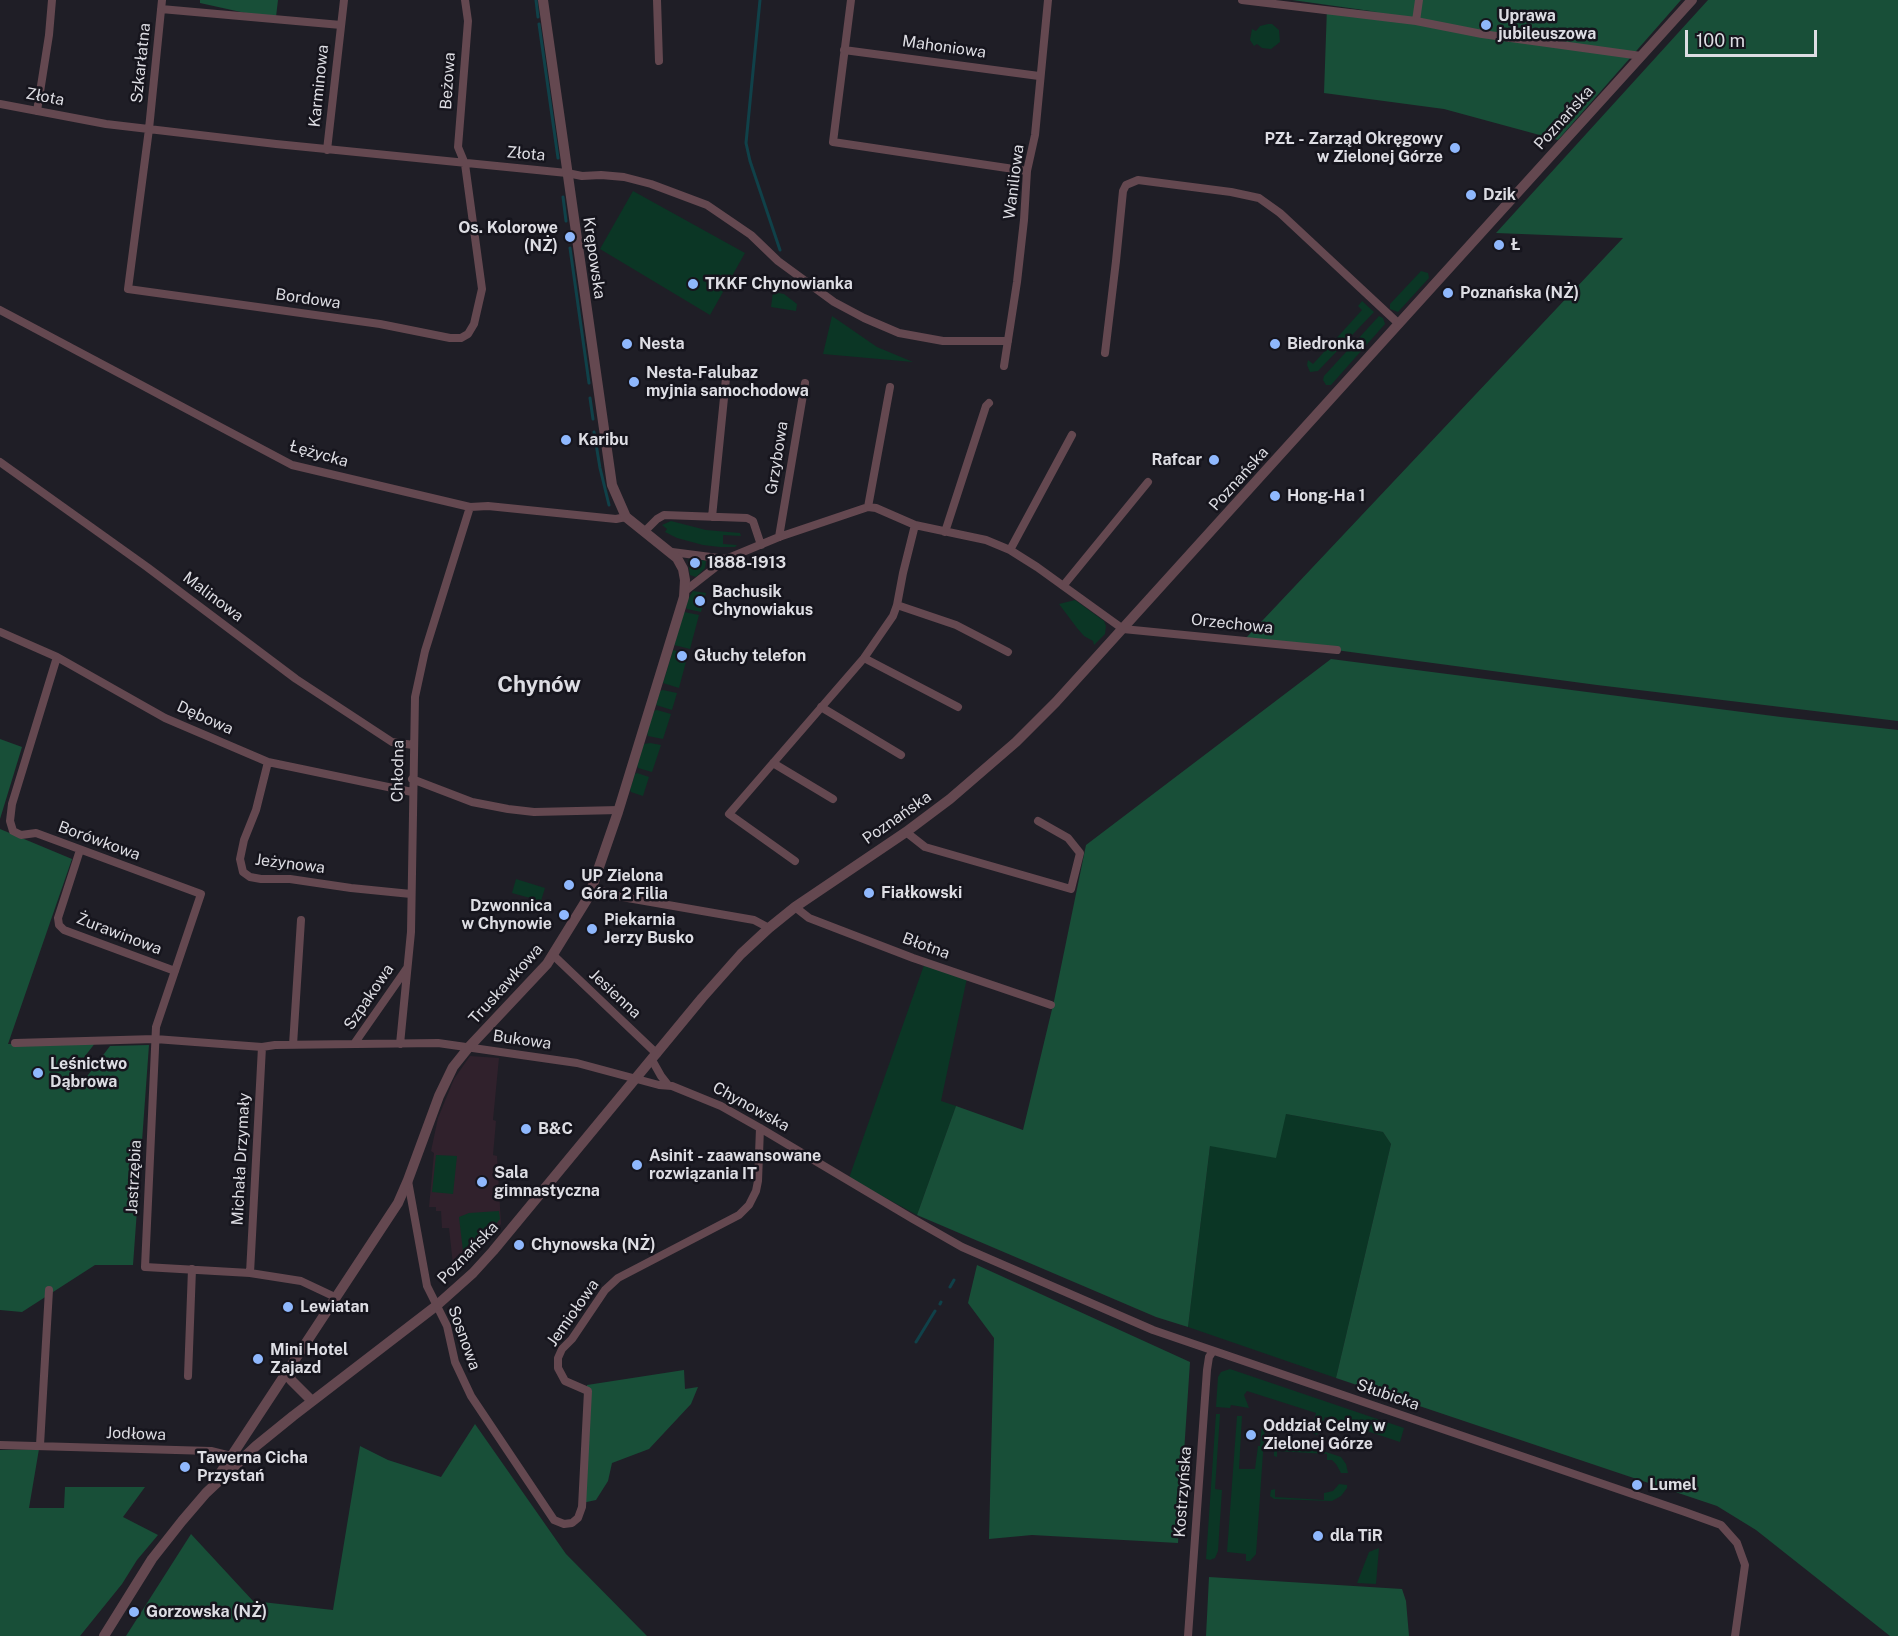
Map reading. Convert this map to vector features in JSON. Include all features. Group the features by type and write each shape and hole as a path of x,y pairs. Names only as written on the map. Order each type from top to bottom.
{"street":[{"path":"38,111 52,0"},
{"name":"Karminowa","path":"327,150 344,0"},
{"name":"Beżowa","path":"465,0 468,21 458,147 465,164"},
{"name":"Krępowska","path":"543,0 609,474 615,495 626,517"},
{"path":"657,0 659,61"},
{"path":"851,0 832,142 1027,171"},
{"name":"Waniliowa","path":"1004,366 1024,220 1027,171 1035,135 1048,0"},
{"path":"1242,0 1416,21 1482,34 1641,56"},
{"path":"1416,21 1419,0"},
{"name":"Poznańska","path":"104,1636 153,1559 206,1493 256,1446 436,1306 494,1251 727,970 769,928 795,907 906,831 966,786 1016,742 1056,702 1692,0"},
{"name":"Karminowa","path":"162,5 341,25"},
{"name":"Szkarłatna","path":"149,129 162,5"},
{"name":"Mahoniowa","path":"844,50 1039,76"},
{"name":"Złota","path":"0,105 98,122 327,150 582,176 624,177 707,206 750,236 778,261 834,302 899,333 943,340 1008,341"},
{"name":"Bordowa","path":"149,129 128,289 380,324 450,338 461,338 468,334 474,324 482,289 465,164"},
{"path":"1105,353 1123,191 1126,184 1138,180 1231,192 1259,198 1280,213 1399,324"},
{"name":"Łężycka","path":"0,310 292,465 470,507 488,506 616,519 626,517"},
{"path":"712,517 726,378"},
{"name":"Grzybowa","path":"779,537 805,383"},
{"path":"868,507 890,387"},
{"path":"945,532 986,406 989,403"},
{"path":"1011,550 1072,435"},
{"name":"Malinowa","path":"0,462 147,567 296,679 392,742 413,746"},
{"path":"1064,586 1148,482"},
{"name":"Chłodna","path":"400,1044 411,933 413,712 419,673 470,507"},
{"path":"685,591 726,559 779,537 868,507 876,508 915,525 986,540 1011,550 1123,628"},
{"path":"644,532 664,515 747,518 753,521 761,545"},
{"path":"626,517 672,552 726,559"},
{"path":"795,861 729,814 864,658 893,616 915,525"},
{"name":"Truskawkowa","path":"206,1493 398,1203 445,1081 453,1067 469,1047 540,973 577,918 593,888 685,591 683,569 672,552"},
{"path":"897,605 956,625 1008,652"},
{"name":"Orzechowa","path":"1123,628 1337,650"},
{"name":"Dębowa","path":"0,632 57,657 165,718 268,762 412,792"},
{"name":"Borówkowa","path":"57,657 12,804 10,821 13,831 21,835 36,833 201,894 156,1027 155,1039"},
{"path":"864,658 958,707"},
{"path":"821,707 901,755"},
{"name":"Jeżynowa","path":"268,762 256,810 244,840 240,860 243,872 250,877 261,879 290,879 411,894"},
{"path":"773,763 833,799"},
{"path":"412,779 472,802 496,807 534,812 619,810"},
{"path":"906,831 925,848 1071,889 1080,853 1068,837 1038,821"},
{"name":"Żurawinowa","path":"80,850 58,918 59,925 64,930 175,971"},
{"path":"593,888 622,897 754,920 769,928"},
{"name":"Błotna","path":"795,907 808,918 911,957 1051,1005"},
{"path":"293,1045 302,921"},
{"name":"Jesienna","path":"553,956 654,1057"},
{"name":"Szpakowa","path":"354,1044 408,966"},
{"name":"Bukowa","path":"15,1043 155,1039 261,1047 438,1043 576,1063 636,1078"},
{"name":"Jastrzębia","path":"155,1039 145,1267 250,1274 301,1281 335,1297"},
{"name":"Michała Drzymały","path":"250,1274 261,1047"},
{"path":"654,1057 661,1076 668,1085"},
{"name":"Chynowska","path":"636,1078 659,1085 668,1085 721,1106 941,1235"},
{"name":"Jemiołowa","path":"554,1520 564,1524 572,1523 578,1518 582,1508 588,1391 565,1381 558,1368 558,1358 562,1349 572,1339 605,1290 618,1278 739,1215 748,1205 756,1191 758,1180 760,1128"},
{"name":"Sosnowa","path":"408,1180 427,1287 447,1326 454,1361 471,1396 554,1520"},
{"name":"Słubicka","path":"941,1235 975,1254 1143,1325 1721,1526 1737,1543 1743,1557 1744,1565 1735,1636"},
{"path":"188,1376 192,1269"},
{"path":"40,1445 49,1290"},
{"name":"Kostrzyńska","path":"1188,1636 1207,1370 1209,1357 1214,1351"},
{"path":"288,1368 291,1380 312,1401"},
{"name":"Jodłowa","path":"0,1445 211,1451 231,1456"}],"shaded area":[{"path":"470,1056 499,1058 493,1120 496,1121 493,1155 497,1156 501,1224 470,1260 453,1265 449,1228 442,1228 441,1211 436,1211 436,1207 429,1207 434,1153 431,1151 438,1118 454,1079"}],"green space":[{"path":"200,0 278,0 276,17 259,16 200,3"},
{"path":"1292,0 1681,0 1558,140 1444,109 1324,93 1327,7 1378,12"},
{"path":"1708,0 1898,0 1898,721 1597,685 1246,638 1623,238 1496,233"},
{"path":"1272,24 1279,30 1280,42 1271,49 1262,48 1257,44 1254,46 1250,40 1252,29 1256,31 1260,26"},
{"name":"TKKF Chynowianka","path":"633,191 745,253 710,315 600,249"},
{"path":"1421,271 1428,273 1429,278 1398,312 1390,309 1390,304"},
{"path":"773,292 784,294 797,304 796,311 771,307"},
{"path":"1362,301 1374,312 1318,371 1310,372 1307,365 1308,360 1313,364 1362,310 1358,306"},
{"path":"832,316 877,347 913,362 823,354"},
{"path":"1379,316 1383,318 1385,324 1331,385 1326,385 1323,380 1324,376"},
{"path":"671,521 706,530 740,533 741,536 723,535 723,544 737,545 735,547 703,545 665,532 667,529 662,525"},
{"path":"690,558 706,561 705,568 696,577 690,575 688,560"},
{"path":"693,591 706,593 701,612 686,607"},
{"path":"1075,600 1104,621 1105,634 1094,645 1093,641 1077,628 1059,604"},
{"path":"684,612 699,615 690,649 674,645"},
{"path":"673,650 688,654 679,688 663,683"},
{"path":"1331,659 1898,730 1898,1636 1890,1636 1756,1530 1717,1506 1336,1378 1391,1144 1383,1132 1286,1114 1276,1158 1210,1146 1188,1327 1156,1317 917,1215 956,1106 1023,1130 1054,1001 1086,845"},
{"path":"660,691 677,693 672,710 656,705"},
{"path":"654,711 671,714 663,739 648,736 647,732"},
{"path":"0,739 22,747 0,819"},
{"path":"644,744 661,745 652,772 638,768 637,764"},
{"path":"637,773 649,777 643,796 631,792 630,789"},
{"path":"0,829 72,859 8,1044 96,1042 71,1074 82,1083 110,1046 149,1045 133,1265 95,1265 22,1312 0,1310"},
{"path":"516,879 545,888 541,901 512,893"},
{"path":"924,965 967,978 941,1101 956,1106 917,1215 849,1178"},
{"path":"1286,1114 1383,1132 1391,1144 1336,1378 1188,1327 1210,1146"},
{"path":"436,1155 457,1156 453,1194 432,1192"},
{"path":"499,1211 500,1219 467,1258 463,1251 459,1217 469,1213"},
{"path":"977,1265 1190,1362 1178,1543 1032,1535 989,1539 994,1338 968,1303"},
{"path":"1230,1369 1404,1428 1400,1442 1325,1417 1317,1435 1310,1432 1316,1413 1247,1391 1244,1395 1249,1408 1231,1405 1230,1408 1216,1407 1218,1377 1221,1372"},
{"path":"684,1370 685,1389 698,1387 691,1404 649,1449 612,1463 608,1481 596,1500 582,1503 587,1385"},
{"path":"1216,1414 1220,1414 1215,1489 1222,1490 1218,1551 1215,1558 1210,1560 1206,1559"},
{"path":"1237,1416 1242,1416 1239,1469 1255,1469 1262,1424 1265,1424 1256,1554 1250,1561 1246,1561 1246,1554 1227,1552"},
{"path":"475,1424 566,1554 647,1636 126,1636 191,1534 253,1601 333,1610 360,1446 388,1460 441,1477"},
{"path":"1287,1439 1341,1457 1348,1473 1341,1473 1332,1460 1327,1460 1327,1454 1277,1451 1277,1457 1274,1456 1277,1443"},
{"path":"39,1449 29,1508 64,1508 65,1487 145,1487 123,1517 158,1535 80,1636 0,1636 0,1450"},
{"path":"1339,1484 1347,1485 1347,1488 1341,1496 1332,1501 1274,1499 1270,1496 1271,1490 1275,1489 1275,1497 1324,1500 1324,1493 1333,1491"},
{"path":"1379,1548 1376,1584 1357,1583 1369,1552"},
{"path":"1209,1577 1402,1589 1406,1601 1409,1636 1206,1636"}],"waterway":[{"path":"536,0 538,17"},
{"path":"760,0 746,143 780,250"},
{"path":"539,24 558,158"},
{"path":"563,197 566,221"},
{"path":"570,248 589,383"},
{"path":"590,398 593,419"},
{"path":"594,432 609,505"},
{"path":"950,1287 954,1280"},
{"path":"916,1342 935,1311"}],"place":[{"name":"Uprawa jubileuszowa","path":"1486,25"},
{"name":"PZŁ - Zarząd Okręgowy w Zielonej Górze","path":"1455,148"},
{"name":"Dzik","path":"1471,195"},
{"name":"Os. Kolorowe (NŻ)","path":"570,237"},
{"name":"Ł","path":"1499,245"},
{"name":"TKKF Chynowianka","path":"693,284"},
{"name":"Poznańska (NŻ)","path":"1448,293"},
{"name":"Nesta","path":"627,344"},
{"name":"Biedronka","path":"1275,344"},
{"name":"Nesta-Falubaz myjnia samochodowa","path":"634,382"},
{"name":"Karibu","path":"566,440"},
{"name":"Rafcar","path":"1214,460"},
{"name":"Hong-Ha 1","path":"1275,496"},
{"name":"1888-1913","path":"695,563"},
{"name":"Bachusik Chynowiakus","path":"700,601"},
{"name":"Głuchy telefon","path":"682,656"},
{"name":"UP Zielona Góra 2 Filia","path":"569,885"},
{"name":"Fiałkowski","path":"869,893"},
{"name":"Dzwonnica w Chynowie","path":"564,915"},
{"name":"Piekarnia Jerzy Busko","path":"592,929"},
{"name":"Leśnictwo Dąbrowa","path":"38,1073"},
{"name":"B&C","path":"526,1129"},
{"name":"Asinit - zaawansowane rozwiązania IT","path":"637,1165"},
{"name":"Sala gimnastyczna","path":"482,1182"},
{"name":"Chynowska (NŻ)","path":"519,1245"},
{"name":"Lewiatan","path":"288,1307"},
{"name":"Mini Hotel Zajazd","path":"258,1359"},
{"name":"Oddział Celny w Zielonej Górze","path":"1251,1435"},
{"name":"Tawerna Cicha Przystań","path":"185,1467"},
{"name":"Lumel","path":"1637,1485"},
{"name":"dla TiR","path":"1318,1536"},
{"name":"Gorzowska (NŻ)","path":"134,1612"}],"district":[{"name":"Chynów","path":"539,685"}]}
